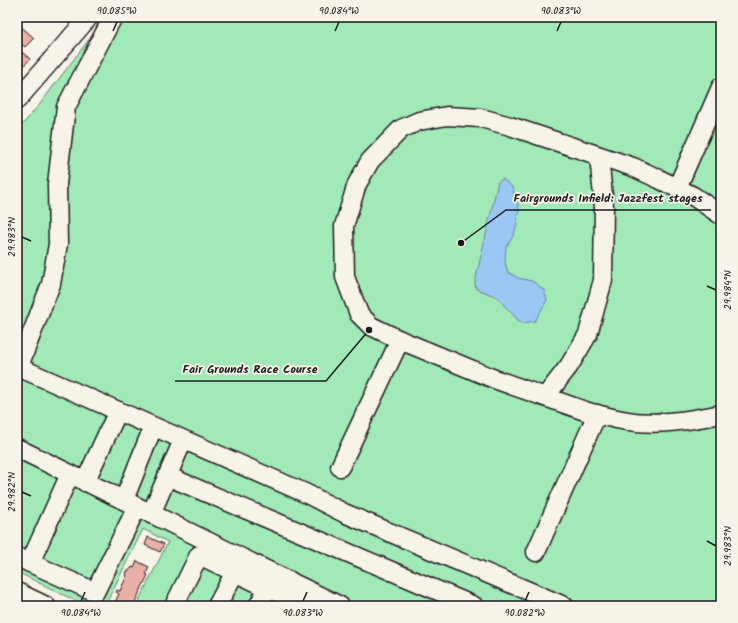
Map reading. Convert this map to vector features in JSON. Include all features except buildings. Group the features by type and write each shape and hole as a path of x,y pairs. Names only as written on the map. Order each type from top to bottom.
{"street":[{"path":"113,17 66,107 57,184 58,244 51,284 18,369 153,426 537,601 564,606"},
{"path":"17,100 87,18"},
{"path":"677,188 721,87"},
{"path":"721,215 693,196 633,167 510,126 481,118 447,116 419,121 401,129 370,161 357,184 344,226 345,277 359,314 371,326 400,340 497,380 598,414 628,422 693,420 721,414"},
{"path":"545,397 569,366 588,334 603,280 604,206 599,156"},
{"path":"340,467 400,340"},
{"path":"118,411 78,478 23,560 95,592 137,507 153,426"},
{"path":"536,552 598,414"},
{"path":"137,507 167,476 183,440"},
{"path":"19,455 78,478 137,507 280,588 305,606"},
{"path":"167,476 474,606"},
{"path":"174,606 199,555 235,572 280,588 340,606"},
{"path":"217,606 235,572"},
{"path":"258,606 280,588"},
{"path":"17,592 46,606"}],"green space":[{"path":"101,17 721,17 721,606 136,606 168,542 143,529 105,606 86,606 17,572 17,131 40,104 93,34"}],"water":[{"path":"503,179 512,187 519,208 514,235 506,247 505,263 508,272 518,278 532,281 544,290 547,300 535,321 524,323 519,321 499,298 476,289 475,282 498,182"}],"place":[{"name":"Fairgrounds Infield: Jazzfest stages","path":"461,243"},
{"name":"Fair Grounds Race Course","path":"369,330"}]}
